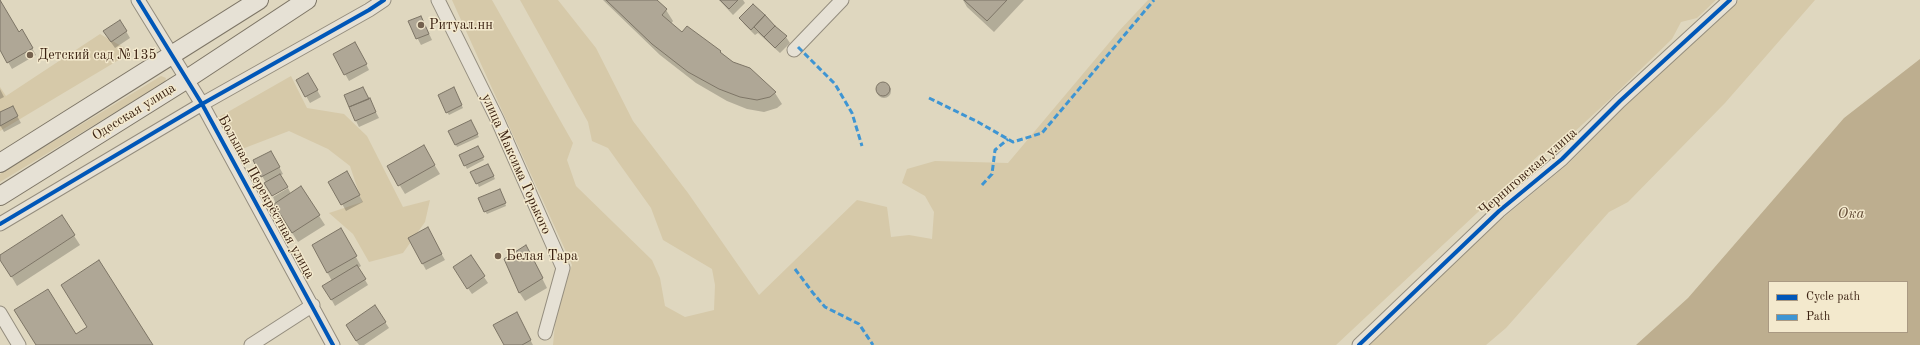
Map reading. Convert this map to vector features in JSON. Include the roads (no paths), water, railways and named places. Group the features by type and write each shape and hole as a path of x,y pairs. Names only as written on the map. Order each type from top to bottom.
{"main road":[{"name":"Одесская улица","path":"0,163 259,0"},
{"name":"Одесская улица","path":"0,196 187,79 307,0"}],"street":[{"name":"Большая Перекрёстная улица","path":"138,0 202,104 313,305 333,345"},
{"path":"0,224 202,104 369,10 384,0"},
{"name":"улица Максима Горького","path":"438,0 497,119 563,268 545,333"},
{"path":"794,50 842,0"},
{"name":"Черниговская улица","path":"1359,345 1499,211 1562,160 1620,100 1730,0"},
{"path":"251,345 313,305"},
{"path":"0,313 19,345"}],"water":[{"name":"Ока","path":"1920,59 1920,345 1636,345 1688,298 1844,118"}],"place":[{"name":"Ритуал.нн","path":"421,25"},
{"name":"Детский сад №135","path":"30,55"},
{"name":"Белая Тара","path":"498,256"}]}
